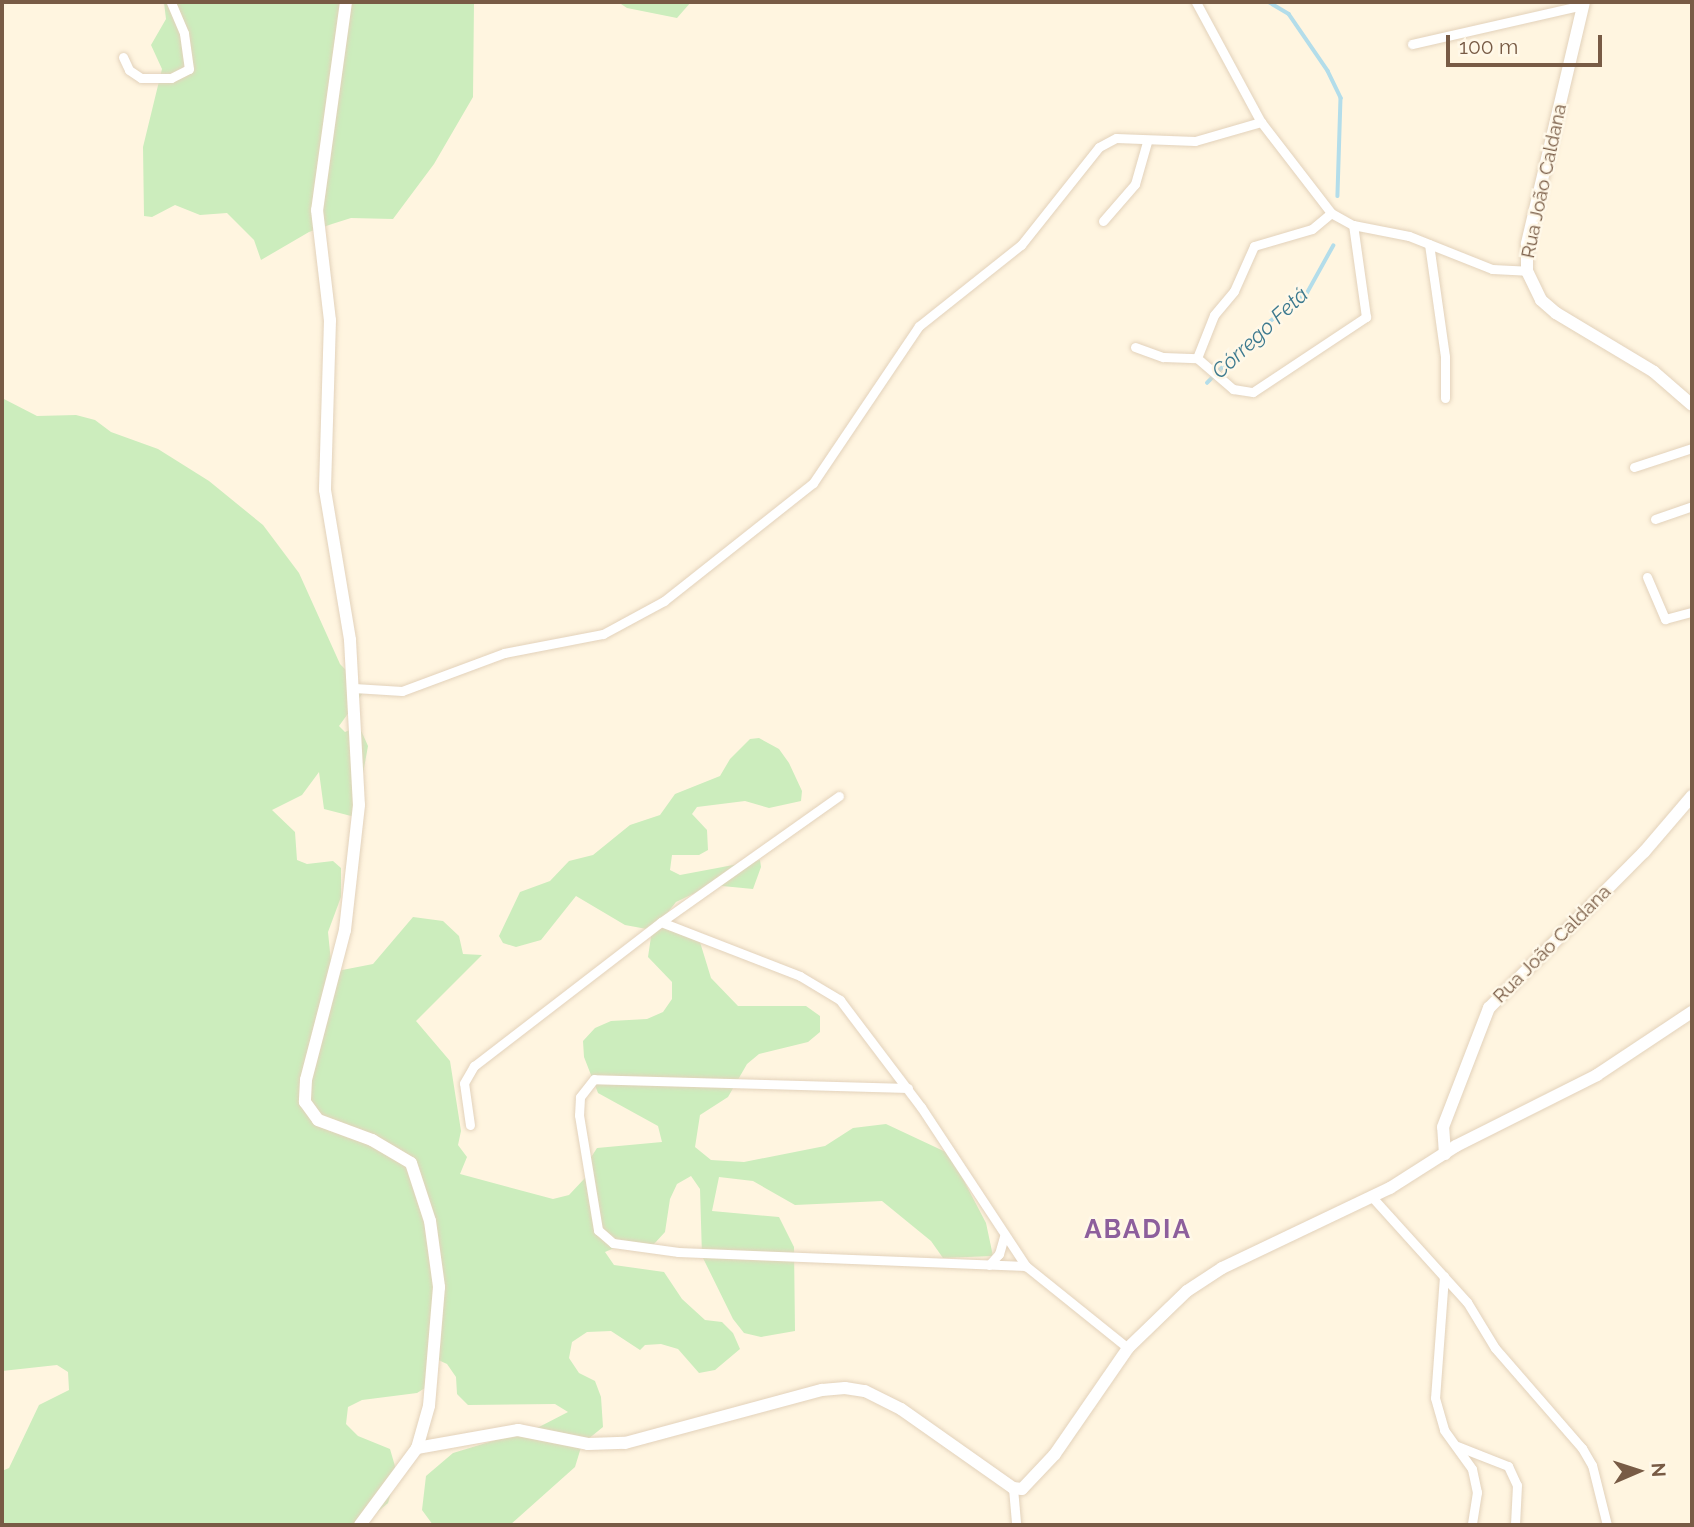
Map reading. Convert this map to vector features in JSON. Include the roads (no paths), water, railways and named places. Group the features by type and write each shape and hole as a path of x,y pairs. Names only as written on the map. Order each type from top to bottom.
{"street":[{"path":"123,57 129,70 141,78 171,78 189,69 184,33 171,2"},
{"path":"346,2 317,210 330,320 325,489 354,688 359,805 345,930 305,1095 307,1110 318,1120 403,1155 423,1188 439,1287 429,1406 417,1447 360,1525"},
{"path":"1196,2 1261,122 1331,213 1353,225 1429,244 1492,269 1527,271"},
{"path":"1412,44 1584,3"},
{"name":"Rua João Caldana","path":"1584,3 1527,244 1527,271 1541,300 1556,313 1654,372 1692,405"},
{"path":"354,688 402,691 504,653 603,634 664,601 813,483 919,326 1021,245 1099,147 1116,138 1147,142 1195,141 1261,122"},
{"path":"1103,220 1135,184 1147,142"},
{"path":"1197,358 1210,323 1238,285 1254,246 1312,229 1331,213"},
{"path":"1135,347 1163,357 1197,358 1233,389 1246,393 1362,323 1366,310 1353,225"},
{"path":"1429,244 1445,356 1445,398"},
{"path":"1633,467 1692,447"},
{"path":"1655,519 1692,506"},
{"path":"1647,577 1664,619 1692,612"},
{"path":"470,1125 464,1083 474,1066 661,922 839,796"},
{"name":"Rua João Caldana","path":"1450,1150 1441,1139 1489,1008 1644,852 1692,796"},
{"path":"661,922 823,987 840,1000 908,1088 1026,1266 1128,1348"},
{"path":"417,1447 518,1430 588,1444 625,1443 822,1390 845,1388 865,1391 901,1409 1013,1488 1029,1486 1128,1348 1177,1300 1222,1268 1372,1197 1450,1150 1597,1075 1692,1012"},
{"path":"908,1088 594,1079 580,1097 579,1115 598,1230 613,1243 678,1252 1026,1266"},
{"path":"1372,1197 1444,1276 1539,1402 1583,1448 1607,1525"},
{"path":"989,1265 999,1254 1004,1236"},
{"path":"1444,1276 1435,1398 1444,1430 1472,1469 1477,1492 1472,1525"},
{"path":"1457,1446 1508,1466 1517,1485 1515,1525"},
{"path":"1013,1488 1016,1525"}],"waterway":[{"name":"Córrego Fetá","path":"1269,2 1289,14 1328,71 1341,98 1338,196"},
{"name":"Córrego Fetá","path":"1207,383 1260,329 1307,293 1333,246"}],"district":[{"name":"ABADIA","path":"1138,1230"}]}
